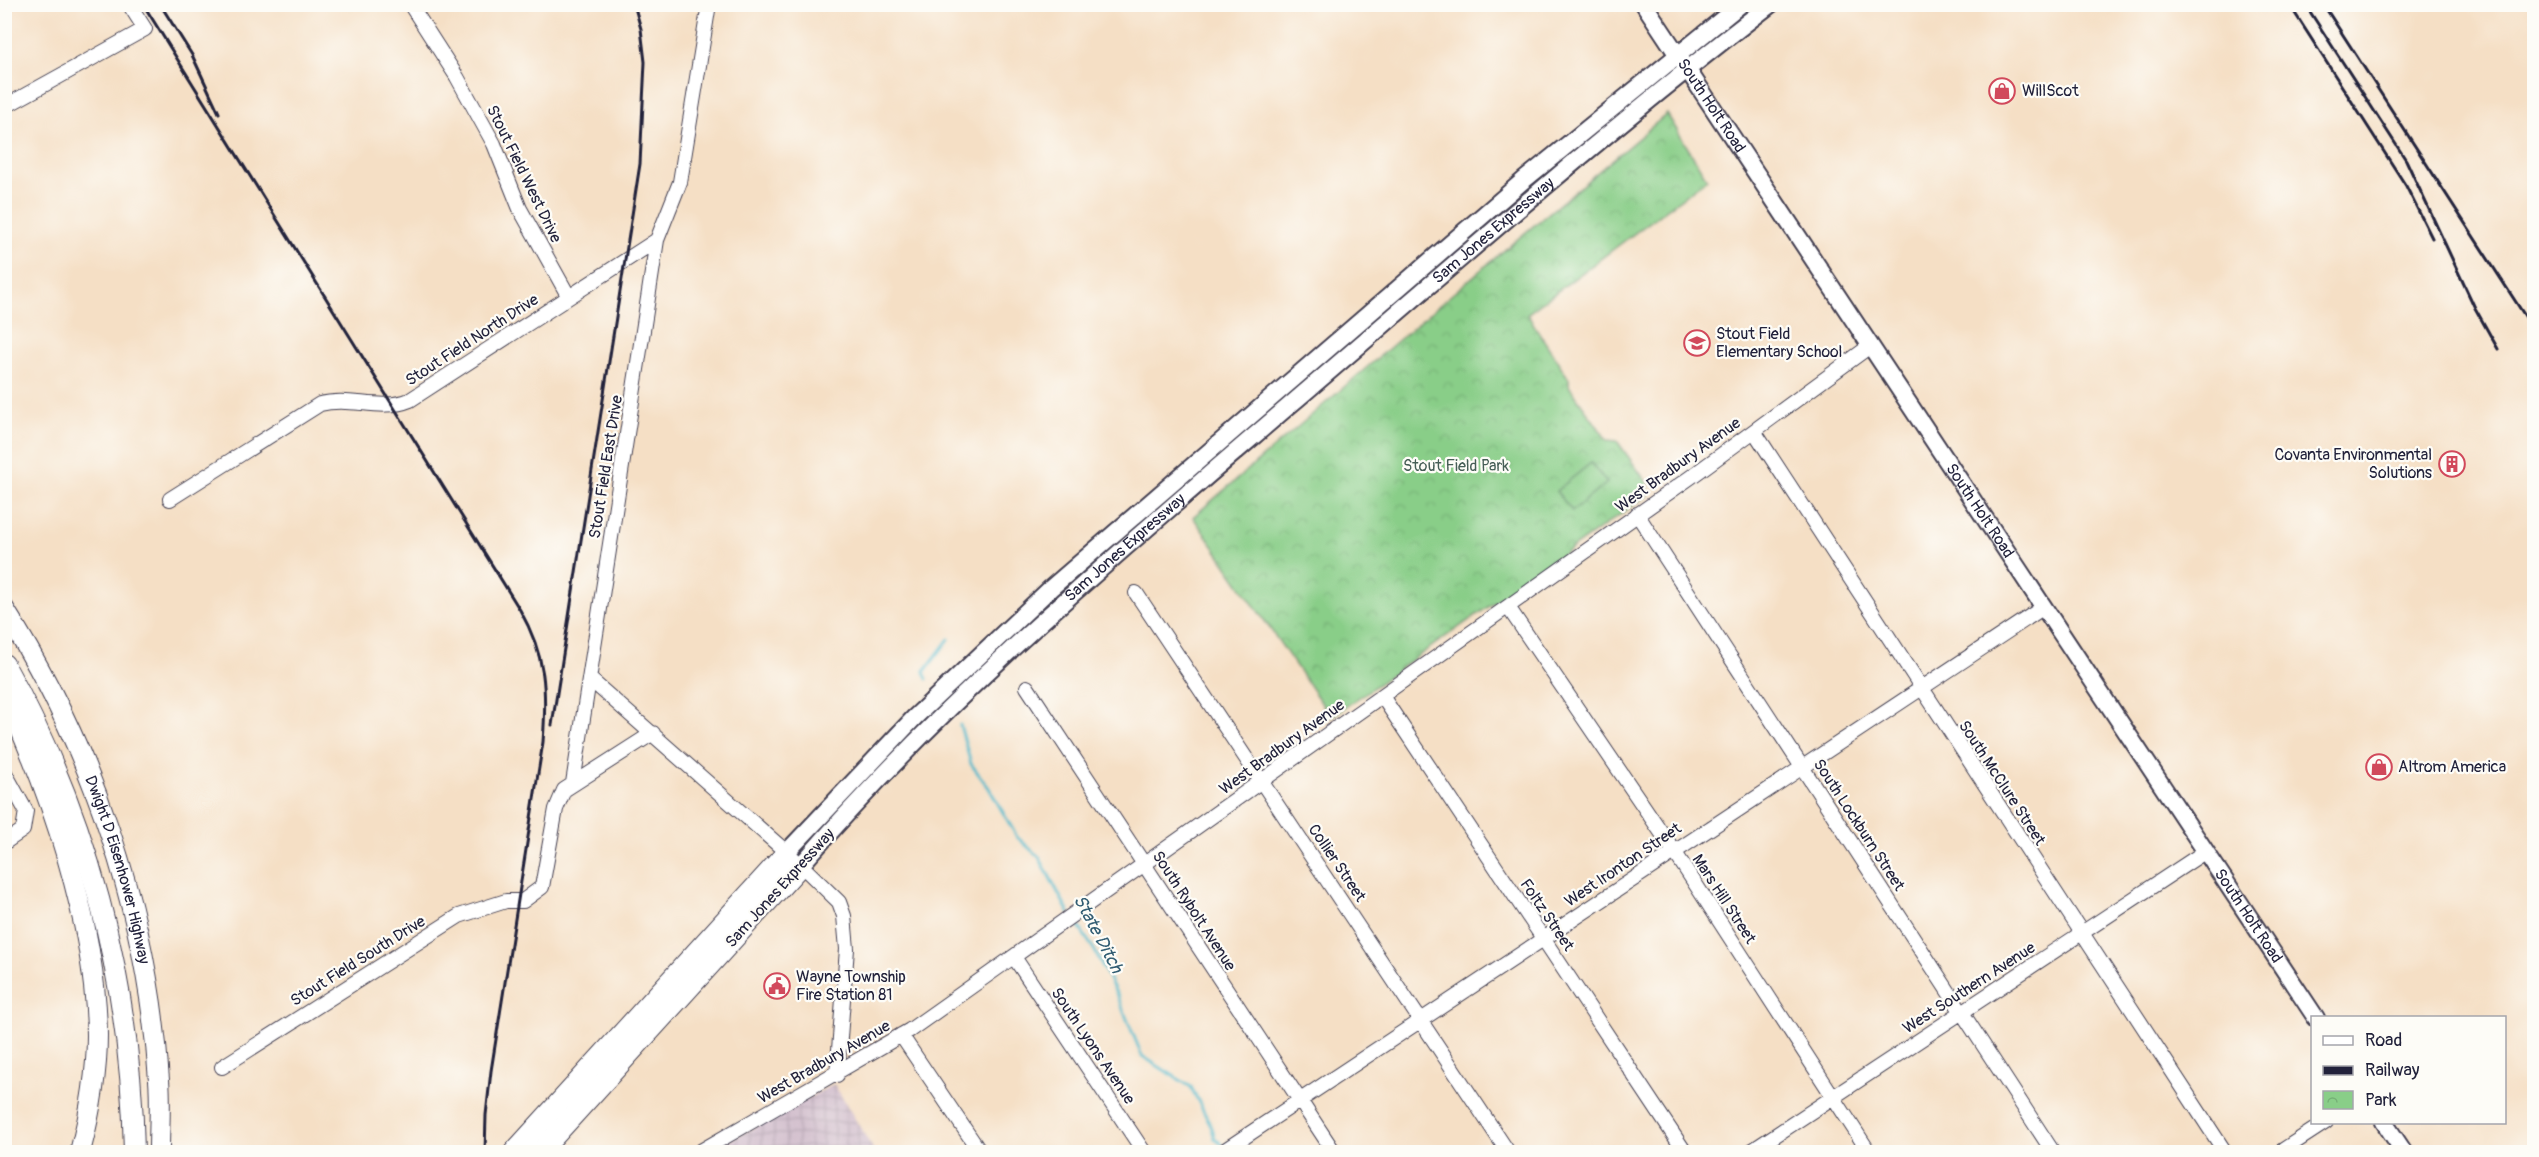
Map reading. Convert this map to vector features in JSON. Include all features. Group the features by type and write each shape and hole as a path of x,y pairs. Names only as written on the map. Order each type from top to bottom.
{"highway":[{"name":"Dwight D Eisenhower Highway","path":"4,609 40,668 70,730 103,814 124,882 144,964 153,1023 159,1083 159,1152"},
{"name":"Dwight D Eisenhower Highway","path":"4,664 40,733 62,785 99,898 123,1012 134,1152"},
{"path":"4,692 32,754 58,832 74,886 92,967 96,1002 96,1062 80,1152"},
{"name":"Sam Jones Expressway","path":"514,1152 794,858"},
{"name":"Sam Jones Expressway","path":"540,1152 794,858"}],"main road":[{"name":"South Holt Road","path":"1644,4 2315,1016"},
{"name":"Sam Jones Expressway","path":"794,858 915,717 1051,588 1524,180 1741,4"},
{"name":"Sam Jones Expressway","path":"794,858 1058,606 1566,169 1771,4"},
{"path":"2385,1124 2404,1152"}],"street":[{"path":"4,107 144,29 129,4"},
{"name":"Stout Field West Drive","path":"410,4 465,92 494,144 520,209 569,297"},
{"name":"Stout Field East Drive","path":"573,783 591,680 657,240 680,183 709,4"},
{"name":"Stout Field North Drive","path":"170,499 320,404 344,400 392,405 410,400 657,240"},
{"name":"West Bradbury Avenue","path":"699,1152 837,1075 901,1035 1063,923 1508,607 1870,345"},
{"name":"South McClure Street","path":"1754,431 2225,1152"},
{"name":"South Lockburn Street","path":"1637,514 2054,1152"},
{"name":"Collier Street","path":"1136,593 1508,1152"},
{"name":"Mars Hill Street","path":"1508,607 1674,851 1869,1152"},
{"name":"West Ironton Street","path":"1222,1152 2044,607"},
{"path":"591,680 794,858 834,896 844,916 847,967 837,1075"},
{"name":"South Rybolt Avenue","path":"1027,687 1334,1152"},
{"name":"Foltz Street","path":"1382,696 1684,1152"},
{"path":"573,783 653,733"},
{"path":"4,771 26,811 27,819 23,830 4,843"},
{"name":"Stout Field South Drive","path":"222,1067 459,916 483,906 530,898 542,887 558,804 564,790 573,783"},
{"name":"West Southern Avenue","path":"1750,1152 2206,851"},
{"name":"South Lyons Avenue","path":"1014,957 1144,1152"},
{"path":"901,1035 980,1152"},
{"path":"2280,1152 2323,1124"}],"shaded area":[{"path":"834,1084 875,1152 709,1152"}],"green space":[{"name":"Stout Field Park","path":"1667,114 1707,179 1527,314 1569,379 1569,386 1607,440 1617,441 1648,484 1648,495 1331,717 1193,517 1458,289"},
{"path":"1591,463 1607,483 1572,511 1556,491"}],"waterway":[{"name":"State Ditch","path":"927,679 924,672 949,639"},
{"name":"State Ditch","path":"960,725 971,764 989,788 1017,837 1039,857 1069,913"},
{"name":"State Ditch","path":"1073,918 1095,951 1118,997 1142,1056 1191,1087 1212,1128 1215,1139 1222,1144"}],"railway":[{"path":"143,4 520,610 540,658 545,706 543,742 491,1071 485,1152"},
{"path":"160,4 192,55 219,113"},
{"path":"552,725 640,164 645,62 641,29 634,4"},
{"path":"2289,4 2406,186 2432,238"},
{"path":"2305,4 2406,160 2475,308 2498,349"},
{"path":"2323,4 2534,330"}],"place":[{"name":"WillScot","path":"2002,91"},
{"name":"Stout Field Elementary School","path":"1697,343"},
{"name":"Covanta Environmental Solutions","path":"2452,464"},
{"name":"Altrom America","path":"2379,767"},
{"name":"Wayne Township Fire Station 81","path":"777,986"}]}
